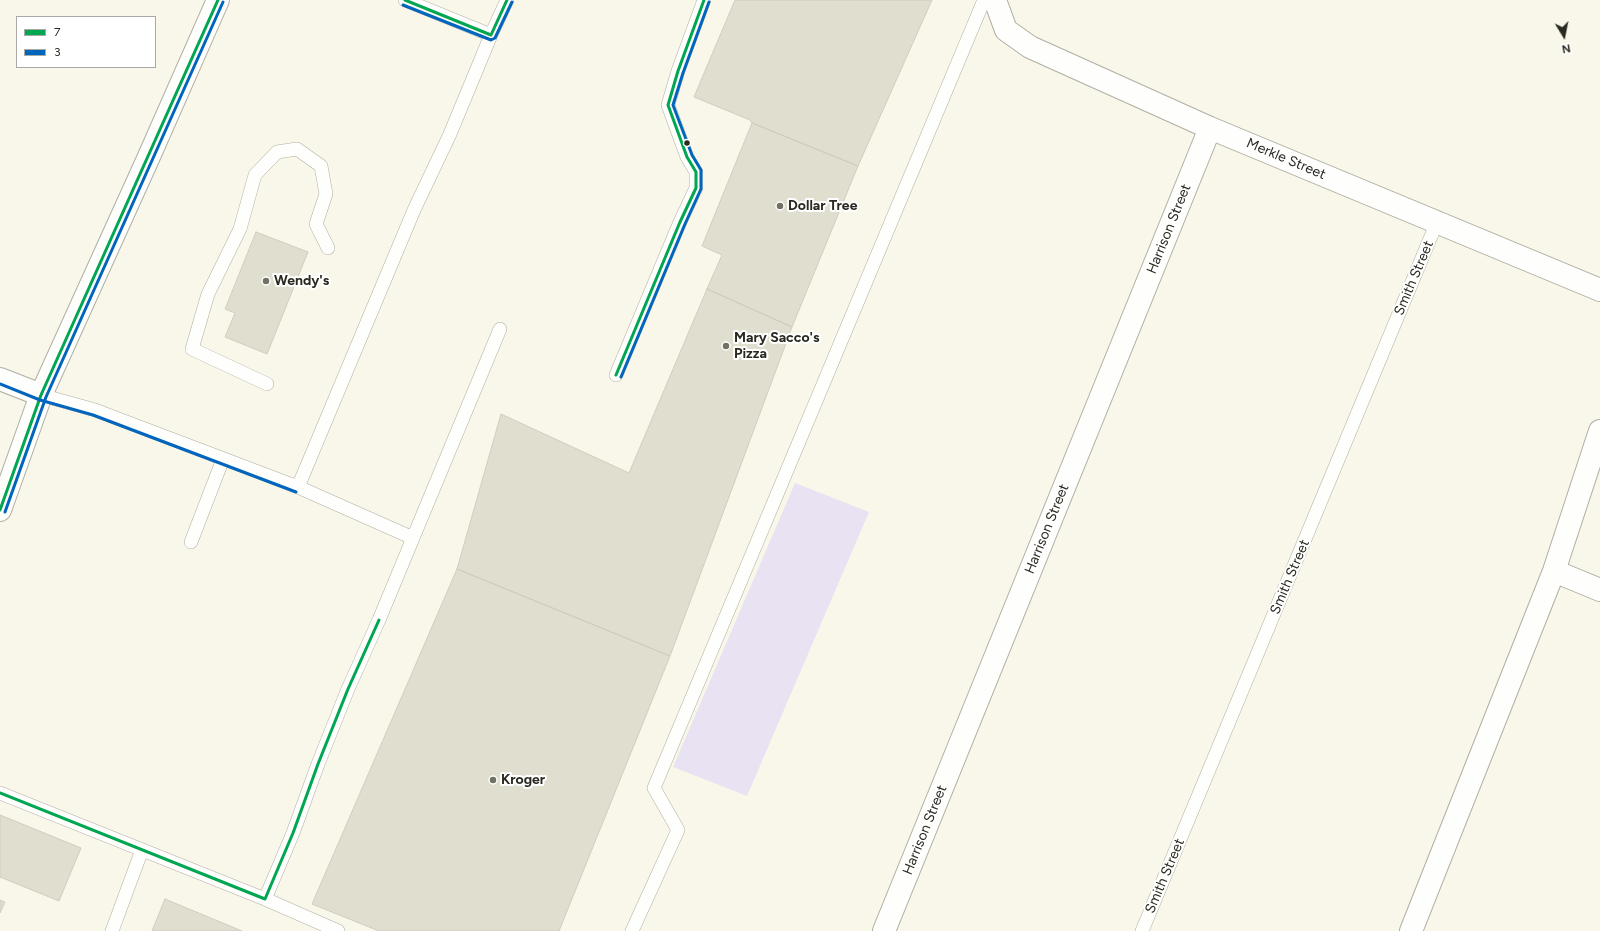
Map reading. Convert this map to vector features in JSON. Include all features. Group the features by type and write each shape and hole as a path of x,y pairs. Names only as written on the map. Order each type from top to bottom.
{"street":[{"path":"0,510 42,395 138,183 218,0"},
{"name":"Merkle Street","path":"995,0 1006,30 1030,47 1210,128 1600,290"},
{"name":"Harrison Street","path":"884,931 1210,128"},
{"path":"0,379 42,395"},
{"path":"1411,931 1554,571 1600,431"},
{"path":"1554,571 1600,590"}],"lane":[{"path":"405,0 491,36"},
{"path":"298,487 414,210 450,134 507,0"},
{"path":"616,374 680,222 696,188 696,172 687,157 668,106 678,71 704,0"},
{"path":"632,931 678,830 654,788 984,0"},
{"path":"267,384 192,349 208,294 240,229 255,175 277,152 297,149 321,166 326,194 316,224 328,248"},
{"name":"Smith Street","path":"1142,931 1437,222"},
{"path":"265,899 293,833 318,764 500,328"},
{"path":"42,395 95,410 223,458 298,487 413,538"},
{"path":"192,542 223,458"},
{"path":"0,793 265,899 338,931"},
{"path":"112,931 142,850"}],"shaded area":[{"path":"795,483 869,512 747,796 673,767"}],"building":[{"path":"735,0 932,0 858,166 752,123 750,120 694,97"},
{"name":"Dollar Tree","path":"752,123 858,166 792,327 707,289 722,255 702,246"},
{"name":"Wendy's","path":"256,232 308,252 267,354 225,337 235,313 225,309"},
{"path":"707,289 792,327 670,656 457,569 501,414 629,473"},
{"name":"Kroger","path":"457,569 670,656 559,931 379,931 312,904"},
{"path":"0,815 81,848 59,901 0,877"},
{"path":"165,899 242,931 152,931"},
{"path":"0,900 5,902 0,913"}],"transit line":[{"name":"7","path":"0,510 41,395 218,0"},
{"name":"7","path":"405,0 491,35 507,0"},
{"name":"7","path":"616,375 680,222 696,188 696,172 687,157 668,105 678,71 704,0"},
{"name":"3","path":"5,512 46,397 223,2"},
{"name":"3","path":"403,5 491,40 495,38 512,2"},
{"name":"3","path":"621,377 701,189 701,170 692,155 673,105 709,2"},
{"name":"3","path":"0,384 40,400 93,415 296,492"},
{"name":"7","path":"0,793 265,899 293,833 318,764 348,689 379,620"}],"place":[{"name":"Dollar Tree","path":"780,206"},
{"name":"Wendy's","path":"266,281"},
{"name":"Mary Sacco's Pizza","path":"726,346"},
{"name":"Kroger","path":"493,780"}]}
